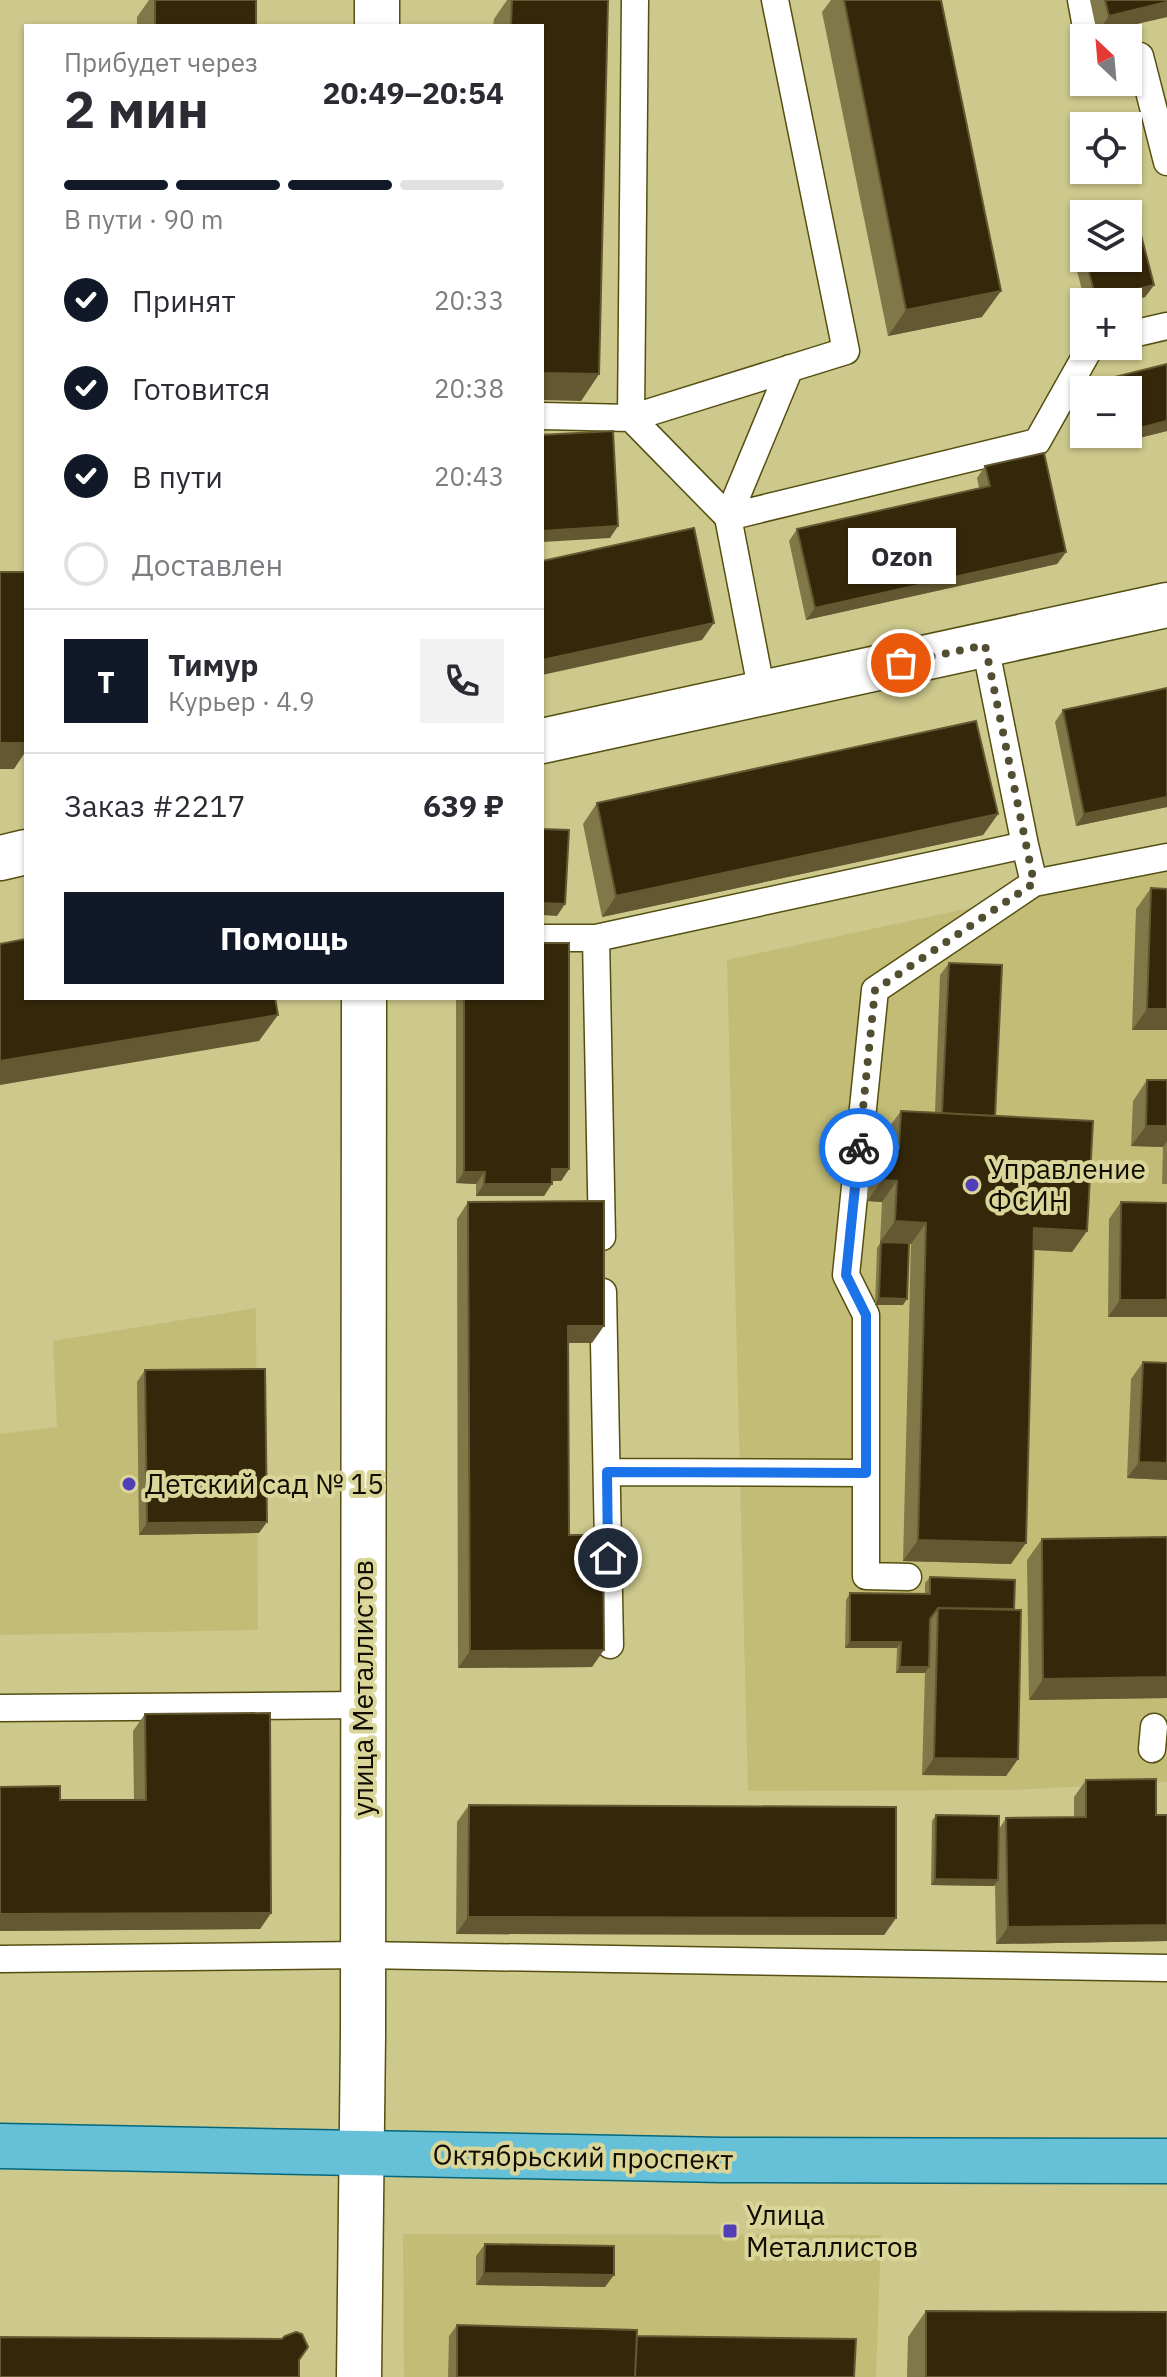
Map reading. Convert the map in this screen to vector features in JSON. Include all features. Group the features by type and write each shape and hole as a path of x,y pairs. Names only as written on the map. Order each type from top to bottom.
{"main road":[{"name":"Октябрьский проспект","path":"0,2146 723,2160 1167,2161"}],"street":[{"path":"377,0 377,24"},
{"path":"544,741 1167,605"},
{"path":"0,858 24,852"},
{"name":"улица Металлистов","path":"359,2377 364,1000"}],"lane":[{"path":"635,0 631,418 728,517 762,693"},
{"path":"544,416 631,418 846,351 775,0"},
{"path":"1081,0 1085,24"},
{"path":"1142,64 1167,162"},
{"path":"1142,332 1167,326"},
{"path":"728,517 1037,442 1083,360"},
{"path":"728,517 790,368"},
{"path":"985,645 1034,883"},
{"path":"544,938 596,938 1025,845"},
{"path":"908,1577 866,1576 866,1315 846,1275 875,990 1034,883 1167,857"},
{"path":"596,938 610,1645"},
{"path":"607,1472 866,1473"},
{"path":"0,1708 363,1705"},
{"path":"0,1959 361,1955 1167,1968"}],"shaded area":[{"path":"1167,866 1167,1782 1010,1790 748,1791 727,960"},
{"name":"Детский сад № 15","path":"256,1308 258,1630 0,1635 0,1434 57,1427 53,1341"},
{"path":"403,2234 881,2235 876,2377 404,2377"}],"building":[{"path":"155,0 256,0 256,24 155,24"},
{"path":"512,0 608,0 599,374 544,373 544,24 511,24"},
{"path":"844,0 941,0 1001,291 906,310"},
{"path":"1105,0 1167,0 1167,2 1109,16"},
{"path":"1142,239 1154,285 1093,288 1089,272 1142,272"},
{"path":"1167,364 1167,421 1142,427 1142,376 1119,376"},
{"path":"613,431 618,526 544,531 544,435"},
{"path":"1044,453 1066,552 815,608 797,529 990,486 985,466"},
{"path":"694,528 714,623 544,660 544,561"},
{"path":"0,572 24,572 24,743 0,743"},
{"path":"1167,688 1167,797 1084,814 1063,710"},
{"path":"976,721 998,814 616,896 597,803"},
{"path":"544,829 569,830 565,904 544,903"},
{"path":"1151,888 1167,889 1167,1009 1147,1009"},
{"path":"24,939 24,1000 275,1000 278,1015 0,1061 0,944"},
{"path":"544,943 569,943 569,1169 552,1169 552,1184 484,1184 485,1172 464,1172 464,1000 544,1000"},
{"path":"949,963 1002,965 995,1116 942,1113"},
{"path":"1147,1080 1167,1080 1167,1126 1146,1126"},
{"path":"901,1111 1093,1121 1087,1231 1034,1228 1026,1543 918,1540 926,1223 895,1221 897,1181 882,1180 883,1147 899,1148"},
{"path":"604,1201 604,1326 568,1326 569,1535 603,1535 604,1650 470,1651 468,1202"},
{"path":"1121,1202 1167,1203 1167,1300 1120,1300"},
{"path":"881,1242 909,1243 907,1299 879,1298"},
{"path":"1143,1362 1167,1363 1167,1463 1139,1462"},
{"path":"265,1369 267,1522 147,1523 145,1370"},
{"path":"1167,1537 1167,1677 1043,1679 1042,1539"},
{"path":"930,1577 1015,1580 1014,1609 938,1608 930,1619 929,1667 900,1667 901,1642 850,1642 850,1593 930,1594"},
{"path":"938,1608 1021,1610 1018,1759 934,1758"},
{"path":"270,1713 271,1913 0,1914 0,1787 60,1786 60,1800 146,1800 145,1714"},
{"path":"1156,1779 1156,1815 1167,1815 1167,1925 1008,1927 1006,1818 1086,1817 1086,1780"},
{"path":"469,1805 896,1807 896,1918 468,1917"},
{"path":"936,1815 999,1816 998,1880 935,1879"},
{"path":"485,2244 614,2246 614,2275 484,2273"},
{"path":"926,2311 1167,2312 1167,2377 926,2377"},
{"path":"457,2325 637,2330 635,2377 457,2377"},
{"path":"296,2332 302,2334 308,2347 299,2360 299,2377 0,2377 0,2337 282,2339"},
{"path":"637,2336 856,2339 854,2377 635,2377"}],"way so far":[{"path":"859,1148 875,990 1034,883 985,645 901,663"}],"place":[{"name":"Ozon","path":"901,663"},
{"name":"Управление ФСИН","path":"972,1185"},
{"name":"Детский сад № 15","path":"129,1484"},
{"name":"Улица Металлистов","path":"730,2231"}],"route":[{"path":"608,1558 607,1472 866,1473 866,1315 846,1275 859,1148"}]}
